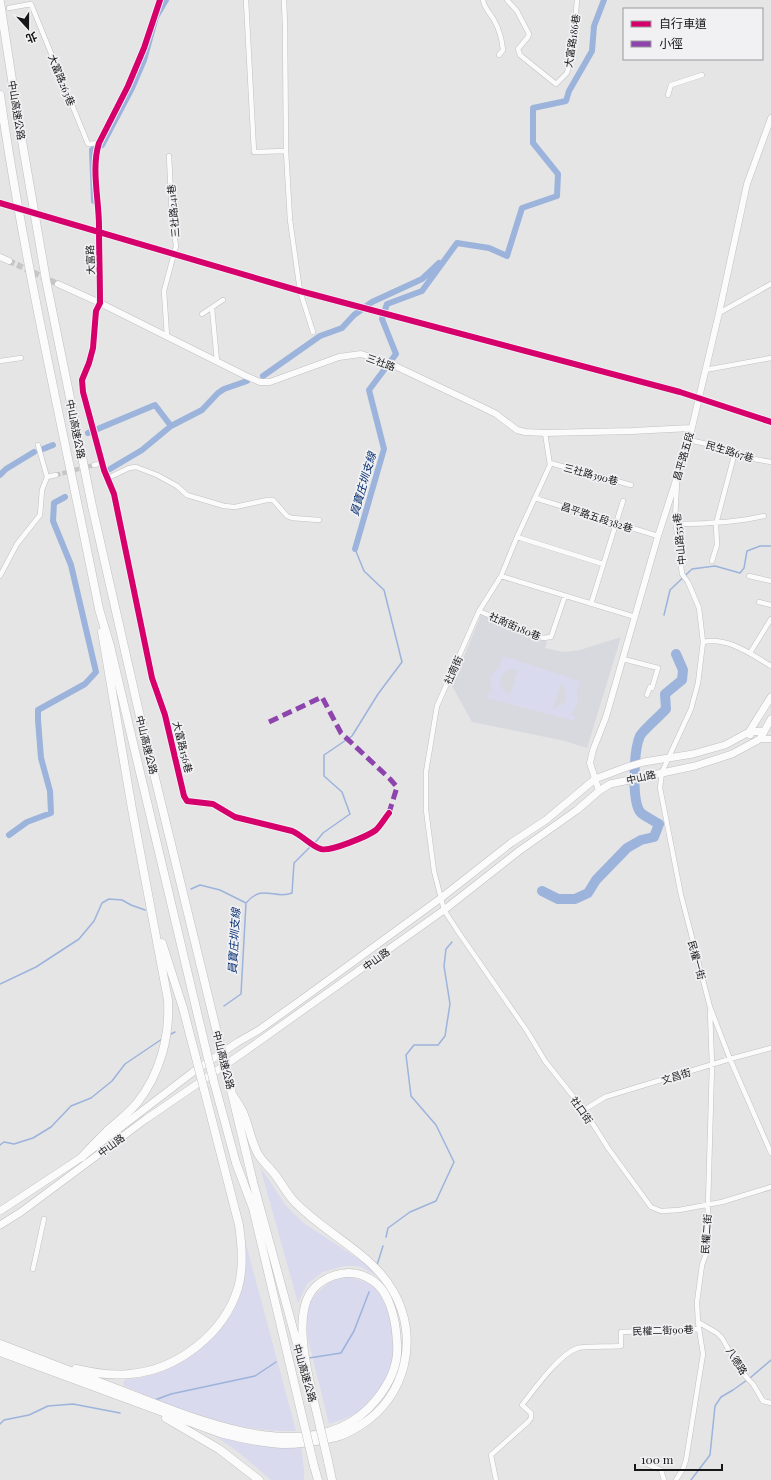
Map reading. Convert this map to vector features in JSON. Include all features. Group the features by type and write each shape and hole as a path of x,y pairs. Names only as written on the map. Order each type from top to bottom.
{"highway":[{"name":"中山高速公路","path":"0,2 46,280 92,506 140,716 253,1182 320,1427 332,1480"},
{"name":"中山高速公路","path":"0,95 10,164 36,300 99,609 110,646 214,1082 236,1163 252,1208 318,1480"},
{"path":"82,1157 136,1104 146,1089 162,1055 167,1036 169,1016 168,1000 104,650 99,609"},
{"path":"44,1362 89,1372 112,1374 130,1374 163,1366 190,1352 211,1333 223,1320 238,1288 242,1261 242,1246 239,1225 183,1008 150,902"},
{"path":"0,1352 220,1433 253,1440 283,1444 315,1441 338,1436 353,1430 379,1411 391,1395 404,1370 408,1351 403,1311 393,1290 381,1274 360,1254 318,1223 293,1199 257,1154 244,1113 232,1094"},
{"path":"0,1344 200,1420 232,1429 262,1435 307,1437 335,1430 367,1411 388,1384 397,1359 396,1323 390,1307 379,1287 368,1278 359,1275 347,1272 324,1280 310,1293 305,1308 302,1333 306,1361 320,1427"},
{"path":"149,1407 219,1449 259,1480"}],"main road":[{"path":"753,742 749,732 771,697"},
{"path":"760,739 771,718"},
{"name":"中山路","path":"0,1211 82,1157 192,1072 259,1030 441,898 511,843 546,820 595,779 636,764 693,754 725,745 749,732 763,731"},
{"name":"中山路","path":"0,1225 21,1212 146,1119 244,1052 444,910 519,851 577,810 599,791 610,784 695,766 721,758 732,754 760,739"}],"street":[{"name":"大富路","path":"108,478 102,463 83,392 82,380 90,363 93,348 96,311 100,303 96,151 128,86 144,48 160,0"},
{"path":"246,0 254,152 286,151"},
{"path":"284,0 286,151 290,220 300,291 313,332"},
{"path":"483,0 487,11 498,27 503,50 499,55"},
{"name":"大富路186巷","path":"507,0 517,11 529,34 528,38 518,49 520,55 556,84 567,73 573,49 577,0"},
{"name":"大富路263巷","path":"9,8 31,4 88,144 99,143"},
{"path":"668,95 671,85 702,75"},
{"name":"昌平路五段","path":"599,791 590,763 606,717 658,536 689,440 747,184 770,125 771,118"},
{"name":"三社路241巷","path":"167,336 164,291 176,246 172,218 169,156"},
{"path":"0,257 9,261"},
{"name":"三社路","path":"58,284 100,303 260,382 270,382 339,357 361,354 392,365 484,408 496,414 517,430 525,432 632,431 691,428"},
{"path":"719,313 771,284"},
{"path":"202,314 223,300"},
{"path":"212,308 217,361"},
{"path":"0,360 21,358"},
{"path":"705,370 771,358"},
{"path":"545,433 550,463"},
{"name":"民生路67巷","path":"689,440 720,447 754,459 771,462"},
{"path":"0,576 17,544 40,515 42,490 47,477 38,445"},
{"path":"712,561 717,545 716,524 735,452"},
{"path":"94,465 102,463"},
{"name":"三社路390巷","path":"550,463 631,485"},
{"name":"社南街","path":"444,910 434,872 426,810 426,772 437,706 479,611 502,576 517,537 550,463"},
{"path":"108,478 129,468 136,467 157,475 177,486 187,495 224,506 235,507 273,500 287,516 292,518 319,520"},
{"path":"47,477 56,475"},
{"name":"中山路551巷","path":"668,758 691,709 696,690 703,642 699,608 688,582 682,574 677,524 675,518 677,477"},
{"name":"大富路156巷","path":"108,478 114,494 152,678 165,715 184,796 187,801 214,804 234,817 292,831 300,834 319,849 326,850 362,838 376,829 389,812"},
{"name":"昌平路五段382巷","path":"535,498 658,536"},
{"path":"591,604 623,501"},
{"path":"677,524 716,524 742,521 764,516"},
{"path":"517,537 603,564"},
{"path":"502,576 635,617"},
{"path":"749,576 771,581"},
{"name":"社南街180巷","path":"479,611 543,638 551,637 565,596"},
{"path":"759,602 771,605"},
{"path":"750,653 771,619"},
{"path":"703,642 709,641 727,643 750,653 771,666"},
{"path":"623,659 658,668 652,688 650,687 648,695"},
{"name":"中山路","path":"763,731 771,730"},
{"name":"中山路","path":"760,739 771,739"},
{"name":"民權一街","path":"668,758 662,772 660,788 681,895 710,1007 730,1059 771,1153"},
{"name":"社口街","path":"444,910 545,1061 584,1110 608,1148 651,1207 660,1211 708,1205 771,1187"},
{"name":"民權二街","path":"676,1480 683,1469 686,1460 703,1354 698,1322 697,1302 702,1265 706,1254 712,1065 710,1007"},
{"name":"文昌街","path":"584,1110 605,1097 771,1048"},
{"path":"33,1269 44,1219"},
{"name":"八德路","path":"698,1322 717,1333 722,1338 739,1368 750,1381 763,1401 771,1403"},
{"name":"民權二街90巷","path":"496,1480 491,1455 528,1422 531,1418 531,1413 522,1405 547,1373 567,1355 578,1348 621,1346 622,1332 699,1329"},
{"path":"647,1464 661,1470 664,1480"}],"shaded area":[{"path":"481,615 547,642 545,648 563,652 580,650 621,637 587,748 565,741 472,722 452,686"},
{"path":"503,656 580,681 577,691 578,703 571,715 576,716 574,721 487,698 487,692 493,693 491,678 494,672 501,667 499,665","holes":["510,669 518,670 510,695 501,688 500,682 503,674","561,683 566,691 566,699 562,705 553,708"]},
{"path":"260,1167 287,1207 305,1224 368,1265 381,1278 359,1266 344,1266 323,1272 307,1284 298,1303"},
{"path":"245,1240 296,1431 273,1431 229,1424 187,1411 145,1395 124,1386 123,1383 125,1380 156,1374 178,1364 200,1349 220,1330 229,1319 242,1288 245,1261"},
{"path":"349,1277 371,1285 381,1294 391,1321 395,1349 388,1374 376,1395 368,1405 352,1415 329,1424 307,1335 306,1312 311,1301 318,1292 331,1281"},
{"path":"212,1434 301,1447 304,1480 271,1480 237,1451"}],"waterway":[{"path":"94,201 92,150 102,145 132,88 144,60 156,17 166,0"},
{"name":"員寶庄圳支線","path":"355,549 384,449 369,390 396,354 382,319 387,304 422,291 457,243 489,248 507,256 522,208 557,196 558,174 533,143 533,108 566,101 569,91 592,51 594,26 604,0"},
{"path":"263,376 320,336 342,328 354,315 372,302 422,279 439,263"},
{"path":"110,469 142,450 171,426 202,410 218,393 224,389 247,381"},
{"path":"88,433 155,405 171,426"},
{"path":"43,449 53,445"},
{"path":"0,475 6,469 34,452"},
{"path":"9,835 27,822 51,813 50,791 41,758 38,710 85,684 96,672 71,565 53,521 54,503 65,497"},
{"path":"664,615 670,590 692,569 715,566 740,573 744,568 747,551 760,546 771,546"},
{"name":"員寶庄圳支線","path":"314,844 323,833 350,814 342,792 324,776 324,755 352,736 378,694 402,662 384,590 364,571 355,549"},
{"path":"542,891 558,899 575,899 588,893 596,880 627,848 641,840 654,837 659,824 641,813 636,798 634,775 636,752 642,733 666,709 665,694 682,680 683,670 676,654"},
{"name":"員寶庄圳支線","path":"224,1006 241,994 246,903 258,894 269,893 286,895 292,893 294,863 311,846"},
{"path":"191,889 200,885 220,890 246,903"},
{"path":"0,984 36,967 79,939 94,921 102,903 109,899 122,900 145,910"},
{"path":"386,1237 388,1228 410,1212 436,1201 454,1162 436,1125 411,1096 406,1055 414,1045 438,1045 445,1036 450,1004 444,966 446,949 452,942"},
{"path":"169,1035 175,1032"},
{"path":"0,1145 4,1142 14,1144 33,1138 51,1127 71,1106 91,1098 112,1081 125,1064 162,1039"},
{"path":"377,1265 383,1246"},
{"path":"309,1358 341,1353 354,1331 369,1292"},
{"path":"750,1378 771,1360"},
{"path":"155,1400 171,1394 255,1376 276,1362"},
{"path":"691,1480 710,1455 715,1406 721,1397 747,1380"},
{"path":"0,1424 4,1420 29,1415 48,1406 73,1404 120,1413"}],"tunnel":[{"path":"9,261 58,284"},
{"path":"56,475 94,465"}],"marked path":[{"path":"269,722 322,697 341,733 397,787 389,813"}],"cycle path":[{"path":"160,0 144,48 128,86 99,143 95,173 99,216 100,303 96,311 93,348 82,380 83,392 104,470 114,494 152,678 165,715 184,796 187,801 213,804 235,817 292,831 321,849 340,846 372,833 378,828 389,813"},
{"path":"0,203 300,291 680,392 771,422"}]}
